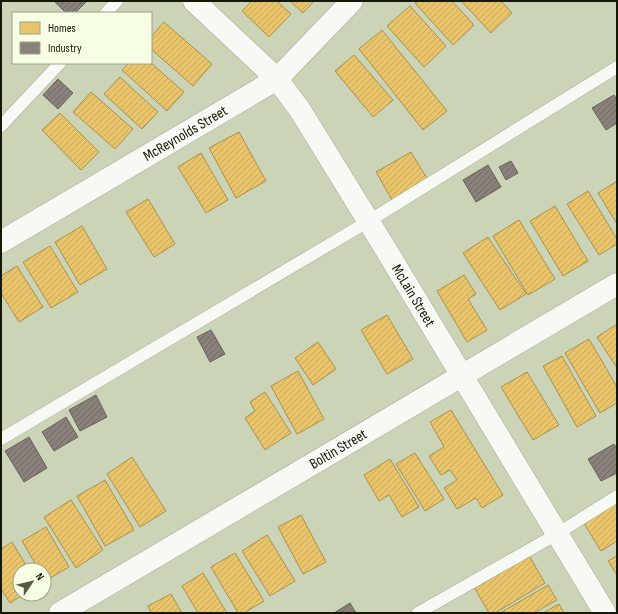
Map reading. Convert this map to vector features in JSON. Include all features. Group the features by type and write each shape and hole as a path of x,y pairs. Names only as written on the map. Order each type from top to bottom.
{"street":[{"name":"McLain Street","path":"194,1 277,79 300,110 369,221 605,613"},
{"name":"McReynolds Street","path":"1,242 277,79 352,1"},
{"name":"Boltin Street","path":"60,613 617,284"}],"lane":[{"path":"107,12 117,1"},
{"path":"1,126 59,64"},
{"path":"1,439 369,221 617,67"},
{"path":"418,613 557,534 617,496"}],"building: Homes":[{"path":"252,1 277,1 291,14 269,37 242,11"},
{"path":"290,1 314,1 303,13"},
{"path":"418,1 452,1 474,25 453,45 415,3"},
{"path":"461,1 501,1 512,13 491,33"},
{"path":"410,6 446,46 424,67 387,26"},
{"path":"164,22 212,64 193,86 152,50 152,36"},
{"path":"382,30 447,111 423,130 359,49"},
{"path":"354,55 393,100 373,117 335,71"},
{"path":"128,64 152,64 184,92 167,111 122,70"},
{"path":"120,77 158,112 142,129 104,94"},
{"path":"91,92 133,129 115,149 73,112"},
{"path":"60,113 99,152 81,170 42,130"},
{"path":"239,132 266,181 236,198 209,148"},
{"path":"411,152 428,180 392,200 376,172"},
{"path":"201,153 228,200 206,213 178,167"},
{"path":"617,181 617,224 598,193"},
{"path":"588,191 617,239 617,244 599,255 567,204"},
{"path":"148,199 175,244 154,257 126,212"},
{"path":"555,206 588,261 563,276 530,221"},
{"path":"519,220 555,279 528,295 493,236"},
{"path":"82,226 107,269 80,285 55,242"},
{"path":"488,237 526,294 500,310 463,253"},
{"path":"50,246 78,292 51,308 23,262"},
{"path":"17,266 43,307 19,322 1,293 1,276"},
{"path":"464,275 476,294 468,299 487,330 467,342 437,291"},
{"path":"387,315 413,359 387,374 361,330"},
{"path":"617,324 617,368 597,337"},
{"path":"589,339 617,387 617,403 600,413 565,353"},
{"path":"318,342 336,369 313,385 295,358"},
{"path":"562,356 596,416 577,427 543,366"},
{"path":"298,371 324,419 297,434 271,386"},
{"path":"527,372 559,425 533,440 501,387"},
{"path":"265,392 291,433 265,450 245,418 255,411 250,402"},
{"path":"451,410 503,495 482,508 476,498 457,509 444,488 457,480 450,470 441,475 429,456 444,447 430,422"},
{"path":"415,453 444,499 425,511 396,464"},
{"path":"132,457 166,511 140,527 107,474"},
{"path":"390,459 419,507 402,517 389,495 379,501 364,475"},
{"path":"105,480 134,530 105,546 77,496"},
{"path":"71,500 103,550 76,568 44,517"},
{"path":"617,502 617,541 601,551 583,522"},
{"path":"301,515 326,562 303,574 278,527"},
{"path":"46,527 69,567 52,577 52,562 34,562 22,541"},
{"path":"267,535 295,581 270,596 242,551"},
{"path":"12,542 24,562 12,562 12,602 10,603 1,589 1,549"},
{"path":"235,553 264,601 244,613 238,613 211,567"},
{"path":"528,554 545,583 495,613 489,613 474,587"},
{"path":"617,556 617,575 608,561"},
{"path":"203,573 227,613 198,613 182,586"},
{"path":"548,585 557,600 534,613 500,613"},
{"path":"171,594 182,613 151,613 148,606"},
{"path":"559,604 564,613 543,613"}],"building: Industry":[{"path":"54,1 87,1 76,12 65,12"},
{"path":"58,79 73,93 58,109 43,95"},
{"path":"614,95 617,100 617,123 606,130 592,108"},
{"path":"511,161 518,173 506,180 499,167"},
{"path":"488,165 501,187 476,202 463,180"},
{"path":"211,330 225,354 210,362 197,337"},
{"path":"96,395 107,417 80,431 69,410"},
{"path":"66,417 78,437 54,451 42,432"},
{"path":"29,437 47,468 24,482 5,451"},
{"path":"614,444 617,449 617,473 601,481 588,459"},
{"path":"350,603 356,613 334,613"}]}
